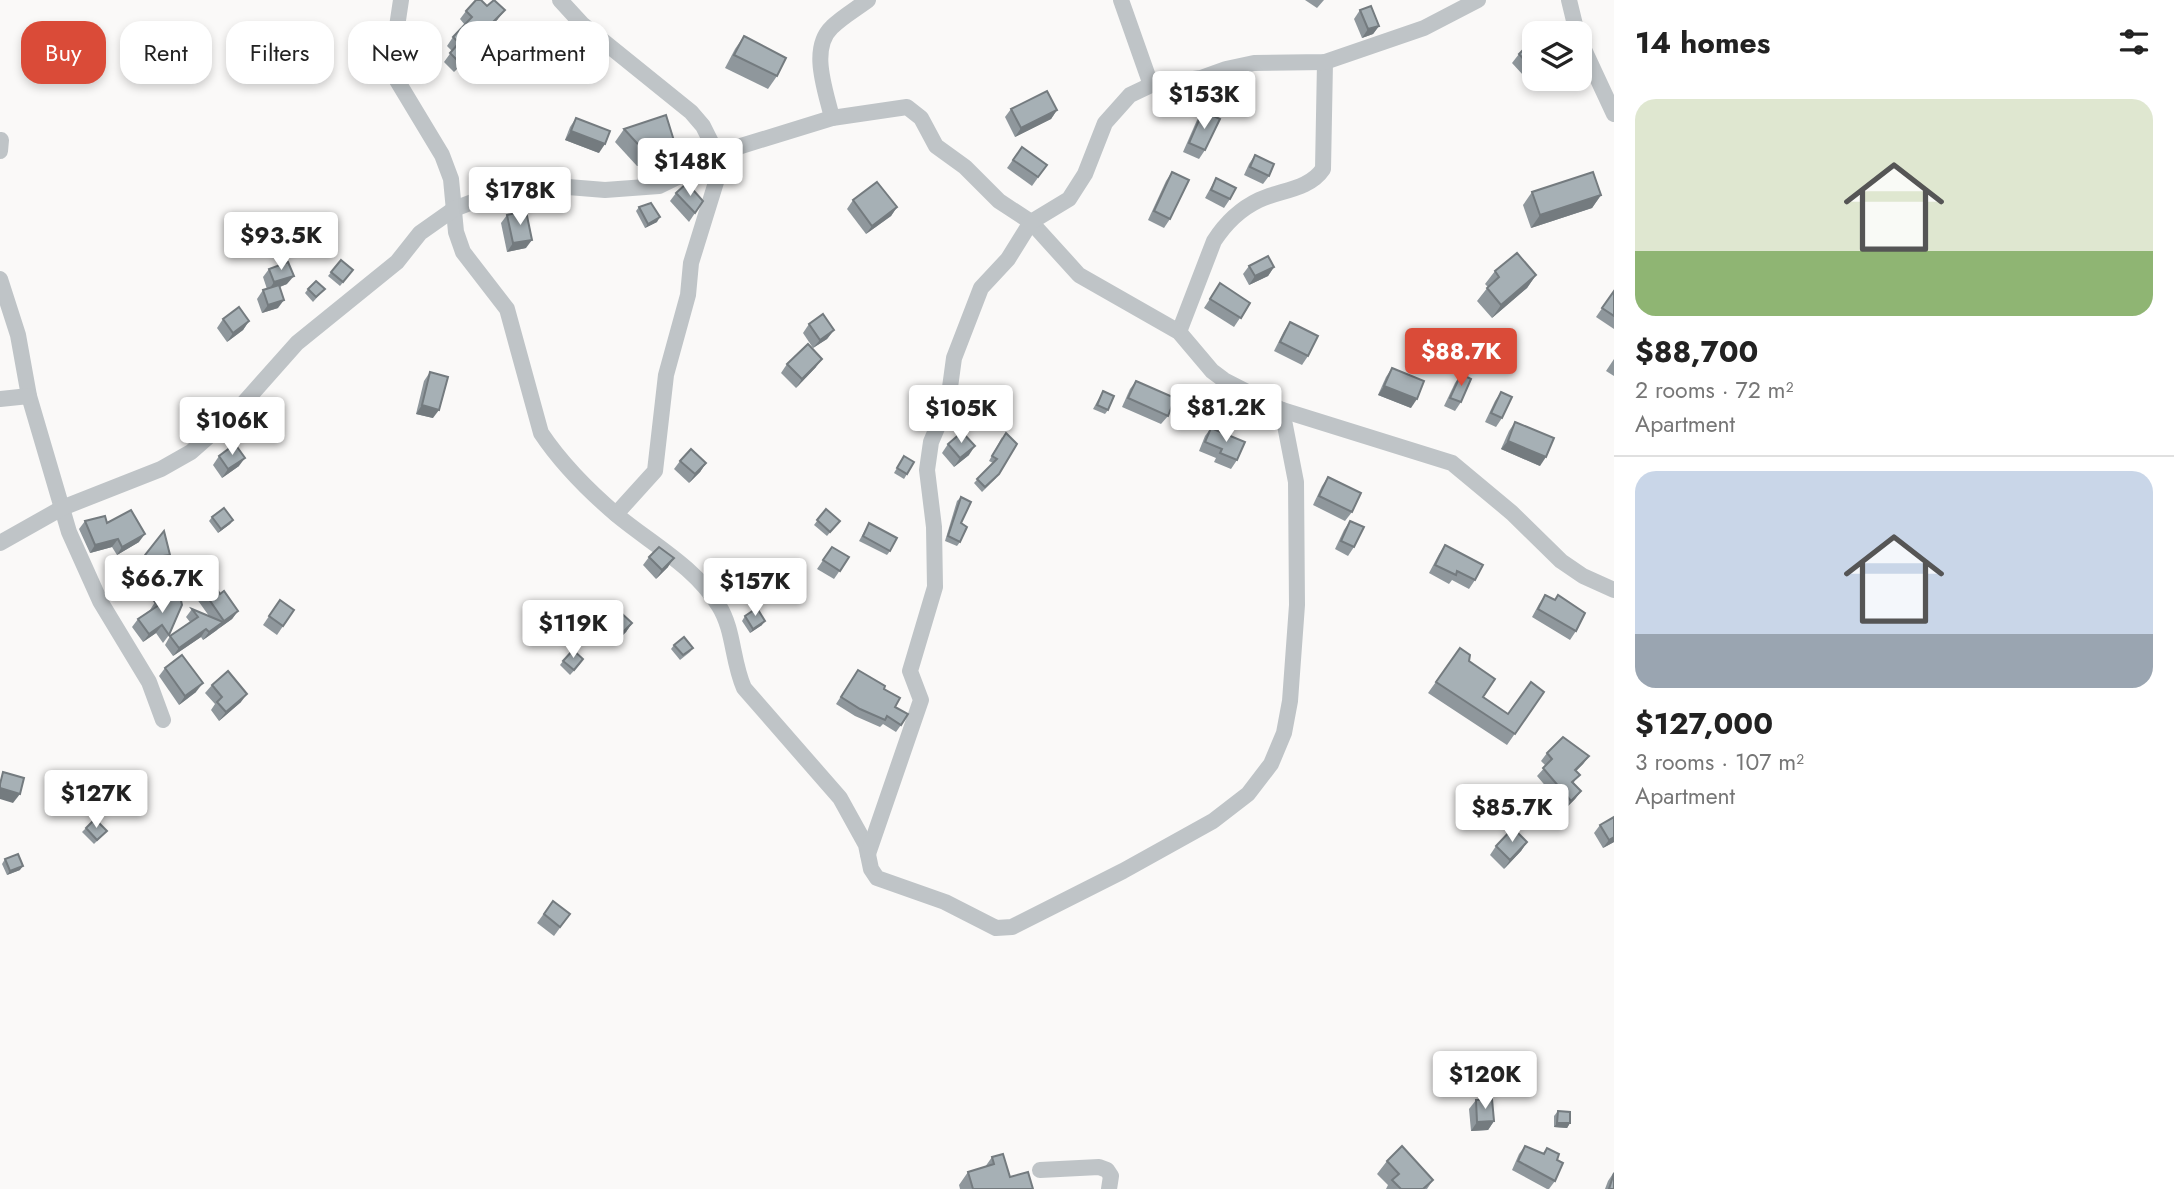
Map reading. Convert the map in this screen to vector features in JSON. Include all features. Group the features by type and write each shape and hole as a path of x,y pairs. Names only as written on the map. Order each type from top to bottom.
{"street":[{"path":"401,0 392,60 395,78 442,155 451,179 463,252 508,309 541,433 553,450 616,514 678,561 718,605 726,620 736,671 744,688 840,798 877,878 945,902 988,924 1004,928 1018,924 1134,865 1213,821 1248,794 1276,752 1290,701 1297,605 1296,482 1282,410"},
{"path":"560,0 582,24 691,112 703,126 718,156 717,179 691,263 688,295 666,375 655,471 616,514"},
{"path":"832,118 820,55 823,38 831,27 868,0"},
{"path":"1121,0 1152,85"},
{"path":"868,854 921,700 910,671 934,587 934,527 927,470 931,442 948,402 954,358 981,288 1008,259 1031,222 1069,199 1085,174 1105,123 1116,106 1130,94 1152,85 1201,78 1254,63 1325,62 1424,28 1478,0"},
{"path":"1569,0 1574,21"},
{"path":"1179,332 1213,241 1222,230 1259,200 1311,182 1323,169 1325,62"},
{"path":"1592,67 1614,114"},
{"path":"0,543 62,508 161,469 191,452 233,415 252,390 311,330 397,262 420,233 454,209 483,198 568,187 605,190 659,186 718,156 832,118 907,107 915,111 936,146 965,167 999,201 1031,222 1079,275 1179,332 1212,371 1282,410 1452,463 1512,513 1561,561 1583,576 1614,590"},
{"path":"0,151 1,140"},
{"path":"0,279 18,335 29,396 80,562 149,682 163,720"},
{"path":"0,399 29,396"},
{"path":"1040,1170 1099,1167 1107,1170 1111,1176 1109,1189"}],"building":[{"path":"476,0 481,0 487,6 494,0 505,10 494,21 468,21 472,17 466,11"},
{"path":"1371,6 1379,26 1368,29 1360,10"},
{"path":"744,36 786,58 777,76 734,55"},
{"path":"456,46 456,59 450,53"},
{"path":"1047,91 1057,110 1021,128 1011,109"},
{"path":"1203,111 1220,119 1205,150 1189,143"},
{"path":"666,115 675,144 646,153 624,129"},
{"path":"576,118 610,131 605,144 571,131"},
{"path":"1022,147 1047,165 1038,177 1013,160"},
{"path":"1255,155 1274,164 1269,176 1250,167"},
{"path":"1172,172 1189,180 1170,219 1154,211"},
{"path":"1593,172 1601,195 1540,215 1532,192"},
{"path":"1216,178 1236,188 1230,199 1211,190"},
{"path":"877,182 897,207 872,226 853,200"},
{"path":"687,183 703,201 695,213 676,193"},
{"path":"651,203 660,217 648,224 639,207"},
{"path":"526,211 532,240 513,243 507,215"},
{"path":"1517,253 1536,275 1501,305 1487,288 1499,277 1495,271"},
{"path":"1268,256 1274,267 1255,276 1249,266"},
{"path":"341,260 353,270 343,282 331,272"},
{"path":"288,262 294,276 274,282 269,269"},
{"path":"316,281 325,289 316,297 308,289"},
{"path":"1220,283 1250,303 1241,318 1210,299"},
{"path":"279,285 284,300 268,305 263,290"},
{"path":"1614,291 1614,316 1602,308"},
{"path":"239,307 249,321 233,333 223,319"},
{"path":"823,314 834,330 820,340 809,324"},
{"path":"1290,322 1318,336 1308,356 1280,342"},
{"path":"808,344 822,359 802,379 787,364"},
{"path":"1392,368 1424,381 1417,399 1384,386"},
{"path":"430,372 448,377 439,410 422,405"},
{"path":"1461,374 1471,379 1461,402 1450,398"},
{"path":"1136,381 1175,398 1168,416 1128,398"},
{"path":"1103,391 1114,396 1108,410 1097,405"},
{"path":"1501,392 1512,397 1502,418 1491,413"},
{"path":"210,400 220,409 208,420 199,411"},
{"path":"1515,422 1554,438 1546,457 1508,441"},
{"path":"1211,428 1245,442 1237,460 1220,453 1222,449 1205,442"},
{"path":"962,432 975,446 960,458 948,444"},
{"path":"1006,433 1017,444 999,474 985,487 977,479 997,459 992,456"},
{"path":"235,444 245,458 228,469 219,456"},
{"path":"691,449 706,463 695,474 680,461"},
{"path":"904,456 914,462 907,474 897,468"},
{"path":"1328,477 1361,493 1352,512 1319,496"},
{"path":"961,497 971,502 961,523 967,527 960,542 948,536"},
{"path":"224,508 233,520 221,529 212,517"},
{"path":"826,509 840,521 830,532 817,520"},
{"path":"131,510 145,534 122,547 118,539 95,545 85,521 105,516 107,523"},
{"path":"1350,521 1364,527 1354,547 1341,541"},
{"path":"869,523 897,538 890,551 863,536"},
{"path":"164,531 170,555 142,559"},
{"path":"1445,545 1483,565 1475,580 1457,571 1456,575 1435,565"},
{"path":"659,547 674,558 662,570 649,557"},
{"path":"832,547 849,557 840,571 823,560"},
{"path":"138,564 151,574 139,589 126,579"},
{"path":"206,572 220,594 224,591 238,611 224,621 195,579"},
{"path":"1545,595 1555,600 1558,595 1585,613 1576,631 1538,609"},
{"path":"180,596 182,605 169,635 162,625 149,634 138,619 159,605 155,602"},
{"path":"280,600 294,610 283,626 269,616"},
{"path":"757,608 765,621 753,629 745,616"},
{"path":"192,609 223,622 209,632 206,629 179,648 170,636 198,617"},
{"path":"619,611 632,623 620,635 608,623"},
{"path":"684,637 693,648 683,655 674,645"},
{"path":"1460,648 1470,655 1469,661 1495,679 1483,697 1508,714 1531,682 1544,692 1515,734 1436,682"},
{"path":"573,650 583,659 574,670 563,661"},
{"path":"182,655 203,683 185,696 165,668"},
{"path":"858,670 900,698 895,707 908,714 901,725 887,716 885,720 860,709 841,697"},
{"path":"228,671 247,694 226,712 217,702 222,697 212,685"},
{"path":"1563,737 1589,756 1575,770 1580,775 1572,782 1581,791 1571,801 1543,768 1552,759 1547,753"},
{"path":"3,772 24,778 20,794 0,788"},
{"path":"1614,817 1614,837 1609,840 1600,825"},
{"path":"95,819 107,831 97,840 86,828"},
{"path":"1513,828 1527,842 1510,860 1496,846"},
{"path":"18,854 23,866 10,871 5,859"},
{"path":"553,901 570,914 560,927 544,914"},
{"path":"1492,1099 1494,1121 1477,1122 1476,1100"},
{"path":"1558,1111 1570,1112 1570,1123 1557,1123"},
{"path":"1402,1146 1433,1180 1423,1189 1401,1189 1392,1180 1399,1174 1387,1161"},
{"path":"1525,1146 1544,1154 1547,1148 1559,1154 1557,1160 1563,1163 1555,1181 1518,1161"},
{"path":"1003,1154 1010,1177 1028,1172 1033,1189 973,1189 968,1172 994,1164 992,1157"},
{"path":"1614,1173 1614,1189 1609,1189"}]}
